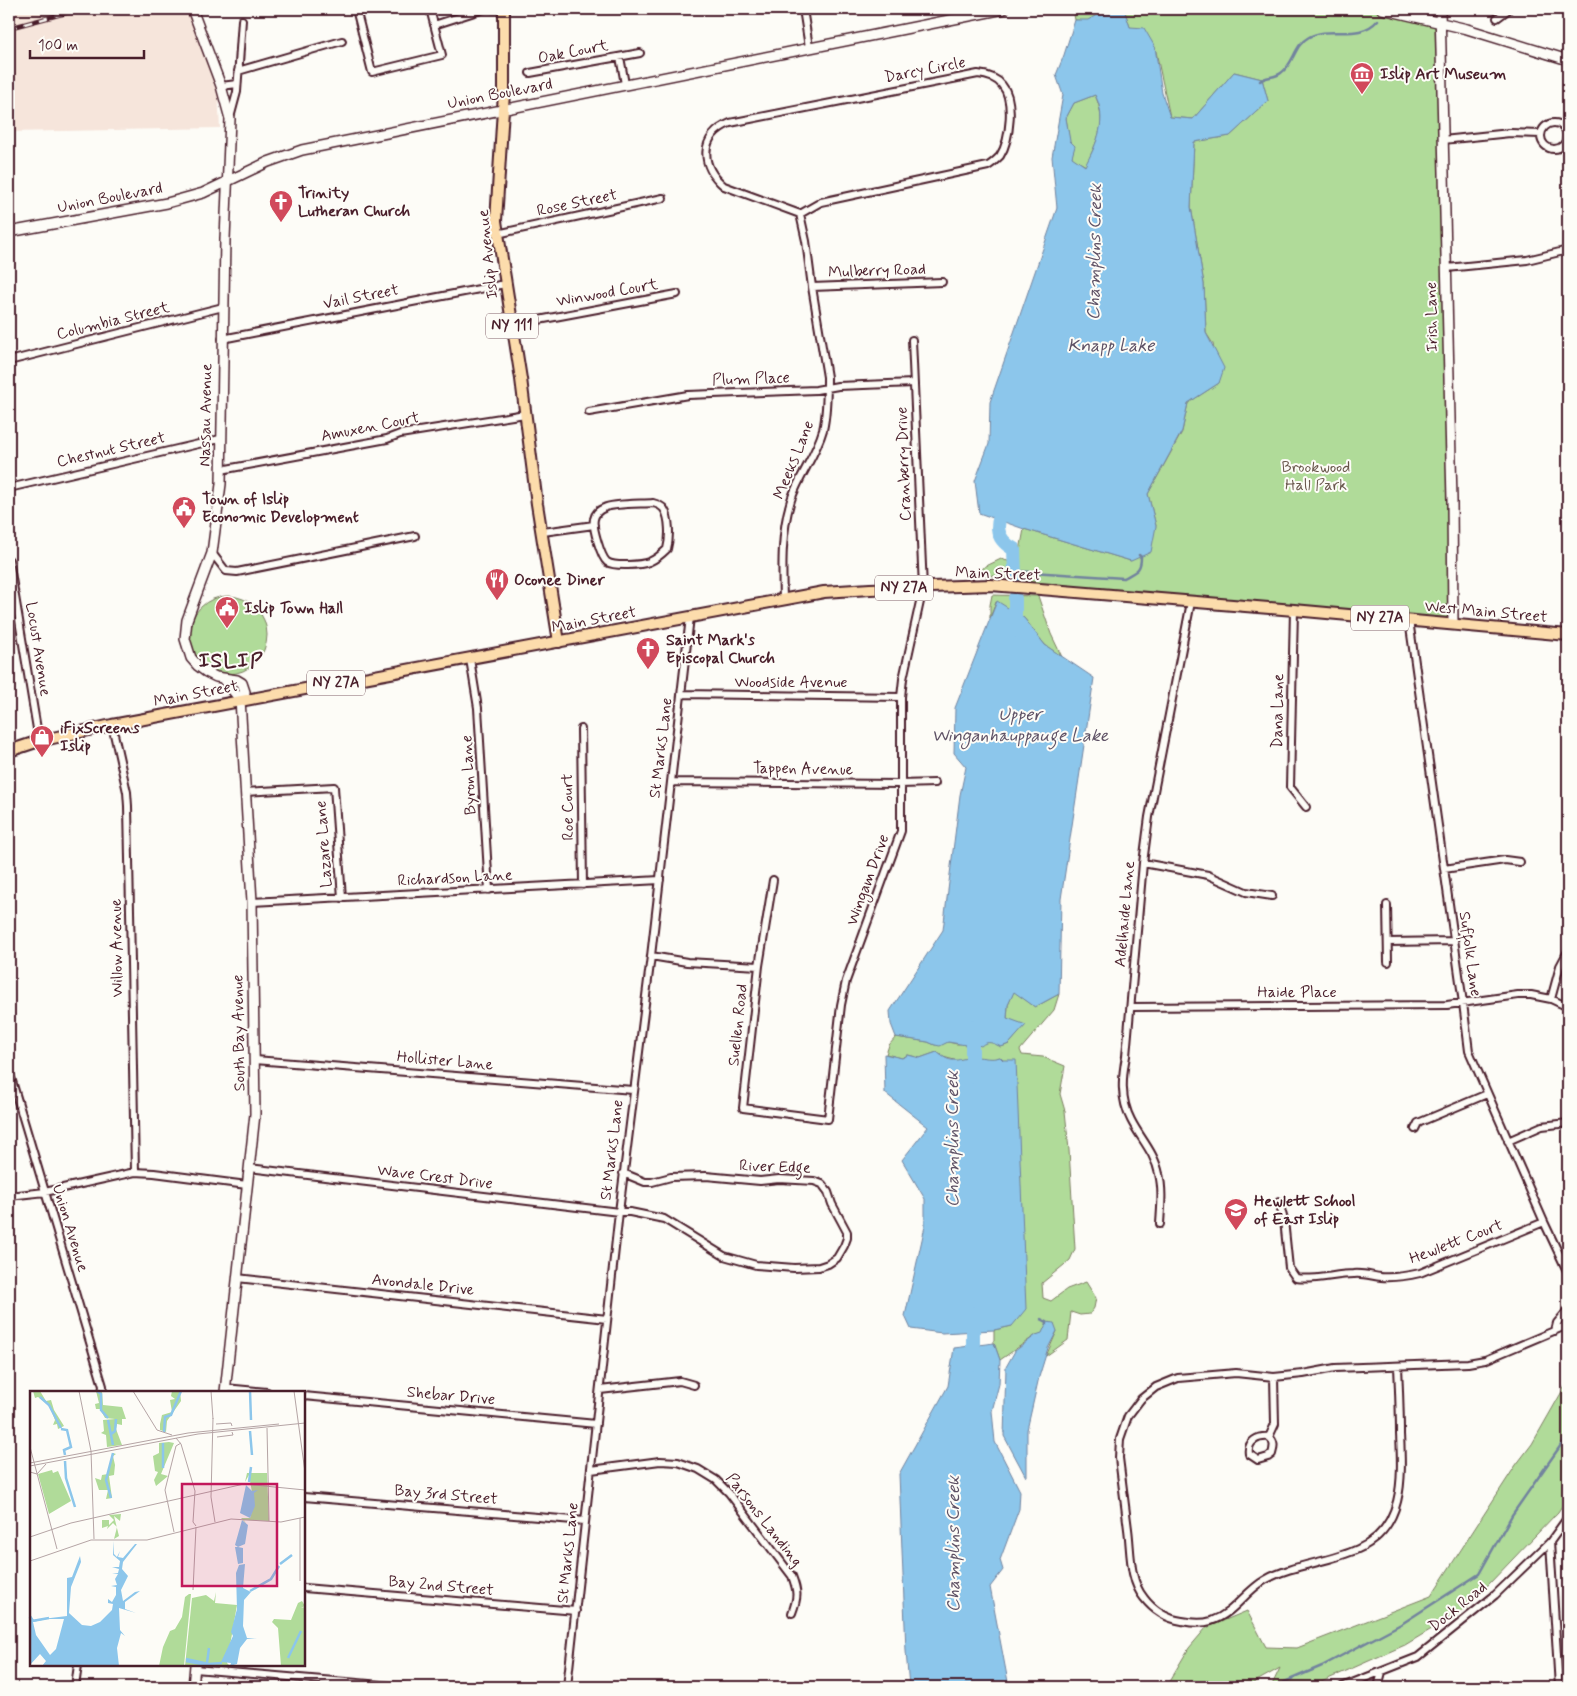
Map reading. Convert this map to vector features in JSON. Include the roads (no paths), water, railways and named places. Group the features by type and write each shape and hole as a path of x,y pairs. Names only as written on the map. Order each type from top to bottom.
{"main road":[{"name":"Islip Avenue","path":"504,9 504,108 496,221 497,234 559,642"},
{"name":"Main Street","path":"9,751 112,725 240,700 470,659 824,592 991,585 1191,602"},
{"name":"West Main Street","path":"1191,602 1568,635"}],"street":[{"name":"Nassau Avenue","path":"192,9 221,86 230,120"},
{"path":"356,9 372,72 442,55 430,9"},
{"path":"434,25 484,9"},
{"path":"493,9 504,9"},
{"path":"803,9 809,48"},
{"name":"Union Boulevard","path":"9,232 168,203 203,192 268,162 302,150 1004,9"},
{"path":"1382,9 1441,22 1568,60"},
{"name":"Irish Lane","path":"1440,9 1453,624"},
{"path":"1497,18 1509,9"},
{"name":"Nassau Avenue","path":"240,700 223,679 206,672 198,666 191,658 185,639 187,620 212,554 221,484 220,439 227,181 230,120 237,84 242,20"},
{"path":"238,71 342,41"},
{"name":"Oak Court","path":"530,74 640,53"},
{"name":"Oak Court","path":"620,57 625,84"},
{"name":"Darcy Circle","path":"978,74 996,79 1003,86 1009,101 1008,124 1004,145 995,161 988,166 821,202 809,207 800,214 724,186 716,179 706,159 708,142 713,133 730,123 978,74"},
{"path":"221,86 237,84"},
{"path":"1558,123 1565,128 1568,136 1562,147 1553,149 1545,146 1542,142 1541,134 1545,126 1558,123"},
{"path":"1443,140 1510,133 1541,134"},
{"name":"Rose Street","path":"497,234 663,198"},
{"name":"Meeks Lane","path":"783,599 782,566 786,520 793,496 823,430 827,388 827,377 806,241 800,214"},
{"path":"1446,268 1527,260 1568,250"},
{"name":"Mulberry Road","path":"812,286 942,282"},
{"name":"Vail Street","path":"222,339 505,284"},
{"name":"Winwood Court","path":"512,325 677,294"},
{"name":"Columbia Street","path":"9,361 223,307"},
{"name":"Cranberry Drive","path":"912,340 923,588"},
{"name":"Plum Place","path":"589,412 688,395 816,390 838,386 914,383"},
{"name":"Amuxen Court","path":"221,470 387,439 400,434 525,414"},
{"name":"Chestnut Street","path":"9,488 220,439"},
{"path":"653,503 660,505 664,509 667,518 669,543 663,553 649,562 614,565 604,558 594,525 594,518 604,507 653,503"},
{"path":"543,532 594,525"},
{"path":"212,554 226,571 237,572 415,536"},
{"name":"Locust Avenue","path":"9,560 39,742"},
{"name":"Wingam Drive","path":"828,1120 841,1005 846,981 901,831 902,679 923,588"},
{"name":"Adelhaide Lane","path":"1160,1224 1162,1188 1159,1173 1153,1155 1130,1119 1122,1090 1122,1074 1131,1007 1143,863 1191,602"},
{"name":"Dana Lane","path":"1294,610 1290,787 1306,807"},
{"name":"St Marks Lane","path":"568,1687 623,1173 672,782 690,617"},
{"name":"Suffolk Lane","path":"1409,620 1463,1003 1468,1051 1544,1222 1566,1263 1568,1273"},
{"name":"Byron Lane","path":"470,659 478,708 489,890"},
{"name":"Woodside Avenue","path":"682,694 901,697"},
{"name":"South Bay Avenue","path":"225,1390 255,1114 252,902 240,700"},
{"name":"Willow Avenue","path":"112,725 127,792 128,806 134,1172"},
{"name":"Roe Court","path":"581,730 583,884"},
{"name":"Tappen Avenue","path":"672,782 935,783"},
{"name":"Lazare Lane","path":"245,792 334,787 342,898"},
{"path":"1444,869 1505,860 1520,862"},
{"path":"1143,863 1208,875 1246,892 1272,896"},
{"name":"Richardson Lane","path":"252,902 660,880"},
{"path":"758,966 773,880"},
{"path":"1386,905 1388,962"},
{"path":"1388,942 1454,941"},
{"path":"1551,999 1560,966 1568,952"},
{"name":"Suellen Road","path":"651,956 687,962 758,966 743,1108 828,1120"},
{"name":"Haide Place","path":"1131,1007 1447,1005 1518,995 1531,995 1551,999 1568,1007"},
{"name":"Hollister Lane","path":"255,1060 633,1090"},
{"name":"Union Avenue","path":"9,1071 103,1386 102,1391"},
{"path":"1415,1129 1418,1123 1488,1094"},
{"path":"1508,1141 1542,1126 1568,1123"},
{"name":"Wave Crest Drive","path":"249,1168 619,1212"},
{"path":"9,1196 45,1192 134,1172 248,1185"},
{"name":"River Edge","path":"619,1212 630,1212 664,1220 724,1256 756,1265 794,1268 819,1267 828,1264 836,1258 847,1238 847,1232 832,1204 828,1192 822,1184 814,1181 780,1179 760,1181 706,1176 671,1177 645,1182 623,1173"},
{"name":"Hewlett Court","path":"1279,1202 1284,1220 1288,1268 1296,1278 1316,1278 1338,1274 1402,1277 1420,1273 1544,1222"},
{"name":"Avondale Drive","path":"237,1278 607,1319"},
{"path":"1555,1331 1557,1323 1568,1310"},
{"path":"1398,1366 1402,1471 1399,1496 1394,1514 1374,1540 1359,1549 1280,1573 1265,1580 1252,1589 1227,1614 1210,1622 1194,1624 1175,1620 1158,1612 1143,1597 1134,1577 1119,1458 1120,1440 1128,1416 1141,1399 1156,1387 1178,1378 1236,1374 1274,1377 1335,1368 1468,1363 1485,1360 1568,1324"},
{"path":"1269,1436 1275,1424 1274,1377"},
{"path":"600,1390 680,1381 694,1385"},
{"path":"225,1390 246,1391"},
{"name":"Shebar Drive","path":"305,1396 596,1424"},
{"path":"1263,1436 1269,1436 1274,1444 1272,1454 1258,1460 1249,1454 1249,1445 1254,1440 1263,1436"},
{"name":"Parsons Landing","path":"591,1470 660,1461 678,1462 698,1468 716,1480 729,1493 792,1576 797,1590 797,1601 792,1613"},
{"name":"Bay 3rd Street","path":"305,1497 586,1521"},
{"name":"Dock Road","path":"1342,1687 1418,1657 1495,1595 1550,1542 1568,1517"},
{"path":"1550,1542 1559,1687"},
{"name":"Bay 2nd Street","path":"305,1588 576,1611"},
{"path":"76,1687 78,1666"},
{"path":"193,1687 195,1667 404,1687"},
{"path":"1378,1687 1382,1672"}],"water":[{"name":"Knapp Lake","path":"1107,9 1124,9 1130,27 1144,28 1155,47 1162,93 1170,117 1193,119 1234,72 1262,79 1268,101 1230,136 1194,142 1191,207 1204,284 1206,333 1224,368 1219,383 1188,403 1182,431 1148,494 1156,526 1151,552 1131,561 1024,529 979,513 975,481 989,444 990,402 1057,208 1052,157 1063,95 1056,75 1075,20 1088,20","holes":["1095,95 1099,104 1101,122 1097,140 1085,166 1072,157 1075,146 1070,141 1066,118 1074,103"]},
{"name":"Upper Winganhauppauge Lake","path":"997,601 1024,618 1045,645 1094,678 1061,899 1059,994 1035,1007 1014,992 1008,1005 1007,1018 1026,1025 1009,1044 1001,1047 991,1043 981,1046 972,1043 966,1045 948,1042 940,1046 928,1042 896,1037 891,1024 890,1011 943,930 960,795 966,767 954,753 955,708"},
{"path":"937,1052 952,1060 975,1057 1000,1057 1003,1060 1016,1060 1026,1309 1012,1326 994,1330 942,1333 911,1329 905,1316 925,1226 925,1199 902,1160 928,1127 885,1093 884,1054 902,1058 908,1055 920,1058"},
{"path":"1047,1322 1054,1323 1057,1331 1048,1348 1039,1377 1027,1430 1026,1477 1004,1436 1006,1367 1015,1351 1036,1335 1042,1333"},
{"path":"994,1343 1000,1360 999,1384 992,1411 995,1442 1020,1491 1019,1509 1000,1560 1003,1570 990,1587 1009,1687 909,1687 899,1474 948,1386 954,1348"}],"waterway":[{"path":"1260,81 1279,75 1289,65 1300,45 1309,37 1326,32 1362,30 1370,27 1378,20"},
{"name":"Champlins Creek","path":"1007,503 1000,516 998,529 1002,540 1014,549 1015,575"},
{"path":"1016,571 1124,578 1139,568 1141,562 1139,555"},
{"name":"Champlins Creek","path":"1015,598 1015,631"},
{"name":"Champlins Creek","path":"972,1026 972,1077"},
{"name":"Champlins Creek","path":"973,1313 973,1364"},
{"path":"1041,1319 1047,1322 1047,1324"},
{"path":"1273,1687 1322,1666 1403,1623 1479,1574 1512,1515 1568,1435"}],"railway":[{"path":"9,28 81,9"}],"place":[{"name":"Islip Art Museum","path":"1362,95"},
{"name":"Trinity Lutheran Church","path":"281,223"},
{"name":"Town of Islip Economic Development","path":"184,529"},
{"name":"Oconee Diner","path":"497,601"},
{"name":"Islip Town Hall","path":"227,629"},
{"name":"Saint Mark's Episcopal Church","path":"648,670"},
{"name":"iFixScreens Islip","path":"42,758"},
{"name":"Hewlett School of East Islip","path":"1236,1231"}],"district":[{"name":"ISLIP","path":"231,661"}],"park label":[{"name":"Brookwood Hall Park","path":"1316,476"}]}
